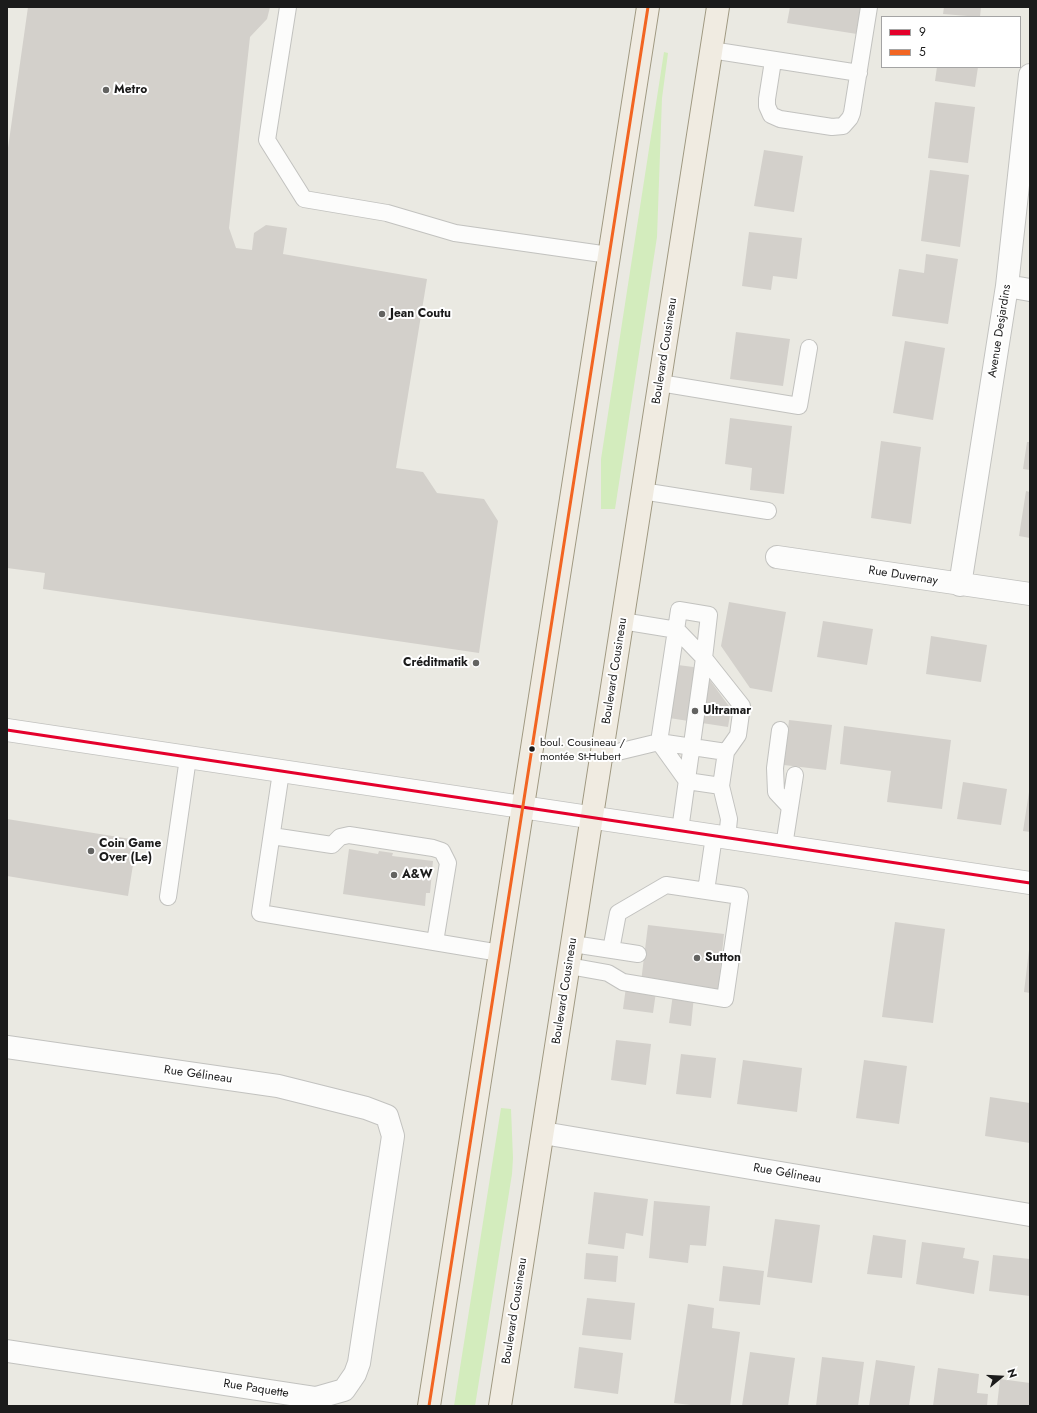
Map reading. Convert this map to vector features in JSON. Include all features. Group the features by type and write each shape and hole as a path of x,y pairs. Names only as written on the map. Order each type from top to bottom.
{"main road":[{"path":"429,1406 648,7"},
{"name":"Boulevard Cousineau","path":"500,1406 718,7"}],"street":[{"name":"Avenue Desjardins","path":"960,585 1007,286 1030,75"},
{"path":"1007,286 1030,290"},
{"name":"Rue Duvernay","path":"777,557 960,585 1030,594"},
{"path":"7,730 1030,883"},
{"name":"Rue Gélineau","path":"7,1047 278,1086 366,1108 387,1116"},
{"name":"Rue Paquette","path":"7,1351 316,1398 344,1390 356,1374 361,1347 393,1136 387,1116"},
{"name":"Rue Gélineau","path":"543,1133 1030,1215"}],"lane":[{"path":"288,7 267,140 304,199 387,213 455,233 609,255"},
{"path":"773,60 767,98 767,106 771,115 780,119 832,127 843,126 850,118 859,73 869,7"},
{"path":"711,50 859,73"},
{"path":"660,383 799,406 809,348"},
{"path":"642,491 768,511"},
{"path":"680,830 687,781 693,746 709,615 679,610 659,742 687,781 721,786"},
{"path":"622,621 677,630 704,658 742,706 738,735 726,752 721,786 729,819 720,837 706,891"},
{"path":"780,730 774,768 776,792 790,807"},
{"path":"602,756 659,742 726,752"},
{"path":"168,897 188,758"},
{"path":"281,772 260,913 500,953"},
{"path":"784,846 795,775"},
{"path":"272,836 332,844 340,837 349,835 433,848 442,851 448,863 435,942"},
{"path":"569,966 608,973 623,982 725,999 740,896 666,885 618,913 611,950"},
{"path":"573,944 638,954"}],"green space":[{"path":"664,52 668,53 662,98 657,237 615,509 601,509 601,459"},
{"path":"501,1108 511,1109 513,1158 512,1174 475,1406 454,1406"}],"building":[{"path":"28,7 270,7 267,19 250,37 229,228 236,248 252,250 254,233 266,225 287,228 283,254 427,279 396,468 423,472 437,493 484,499 498,521 479,653 43,589 45,573 7,568 7,155"},
{"path":"790,7 861,7 857,34 787,23"},
{"path":"944,7 981,7 980,16 943,14"},
{"path":"937,68 978,68 975,87 935,81"},
{"path":"935,102 975,107 968,163 928,158"},
{"path":"764,150 803,156 794,212 754,206"},
{"path":"930,170 969,175 960,247 921,241"},
{"path":"749,232 802,238 797,279 773,276 771,290 742,286"},
{"path":"926,254 958,259 948,324 892,316 899,269 924,273"},
{"path":"736,332 790,339 783,386 730,379"},
{"path":"905,341 945,348 933,420 893,413"},
{"path":"730,418 792,426 784,494 750,490 752,468 725,464"},
{"path":"881,441 921,447 911,524 871,518"},
{"path":"1027,442 1030,442 1030,470 1023,469"},
{"path":"1026,491 1030,492 1030,538 1019,536"},
{"path":"729,602 786,612 772,692 750,688 721,646"},
{"path":"823,621 873,629 867,665 817,657"},
{"path":"931,636 987,645 981,682 926,674"},
{"path":"678,665 701,668 731,709 728,727 669,718"},
{"path":"789,720 832,725 826,770 784,765"},
{"path":"844,726 951,740 942,809 887,802 891,771 840,764"},
{"path":"963,782 1007,789 1001,825 957,819"},
{"path":"1030,792 1030,832 1023,831"},
{"path":"7,819 137,840 128,896 7,876"},
{"path":"349,849 378,854 379,851 393,853 392,856 433,861 430,893 426,893 425,906 343,894"},
{"path":"895,922 945,929 933,1023 882,1017"},
{"path":"648,925 724,934 718,991 641,982"},
{"path":"1029,950 1030,951 1030,993 1024,992"},
{"path":"626,987 656,992 653,1013 623,1009"},
{"path":"673,994 694,996 691,1026 669,1023"},
{"path":"616,1040 651,1044 646,1085 611,1080"},
{"path":"681,1054 716,1058 711,1098 676,1094"},
{"path":"743,1060 802,1068 797,1112 737,1104"},
{"path":"864,1060 907,1066 899,1124 856,1118"},
{"path":"990,1097 1030,1103 1030,1143 985,1136"},
{"path":"594,1192 648,1199 643,1236 626,1233 624,1249 588,1244"},
{"path":"654,1201 710,1206 706,1246 690,1245 688,1263 649,1258"},
{"path":"775,1219 820,1225 812,1283 767,1277"},
{"path":"873,1235 906,1240 902,1278 867,1274"},
{"path":"922,1242 965,1248 963,1258 979,1261 974,1294 916,1284"},
{"path":"586,1253 618,1256 616,1282 584,1279"},
{"path":"993,1255 1030,1259 1030,1296 989,1291"},
{"path":"723,1266 764,1271 760,1305 719,1301"},
{"path":"587,1298 635,1303 631,1340 582,1335"},
{"path":"688,1304 714,1308 712,1328 740,1332 730,1406 699,1406 674,1403"},
{"path":"579,1347 623,1353 618,1394 574,1388"},
{"path":"750,1352 795,1358 788,1406 742,1406"},
{"path":"822,1357 864,1362 858,1406 816,1406"},
{"path":"876,1360 915,1366 909,1406 869,1406"},
{"path":"938,1368 979,1374 977,1393 988,1394 987,1406 933,1406"},
{"path":"1000,1379 1030,1383 1030,1406 997,1406"}],"transit line":[{"name":"5","path":"429,1406 648,7"},
{"name":"9","path":"7,730 1030,883"}],"place":[{"name":"Metro","path":"106,90"},
{"name":"Jean Coutu","path":"382,314"},
{"name":"Créditmatik","path":"476,663"},
{"name":"Ultramar","path":"695,711"},
{"name":"boul. Cousineau / montée St-Hubert","path":"532,749"},
{"name":"Coin Game Over (Le)","path":"91,851"},
{"name":"A&W","path":"394,875"},
{"name":"Sutton","path":"697,958"}]}
